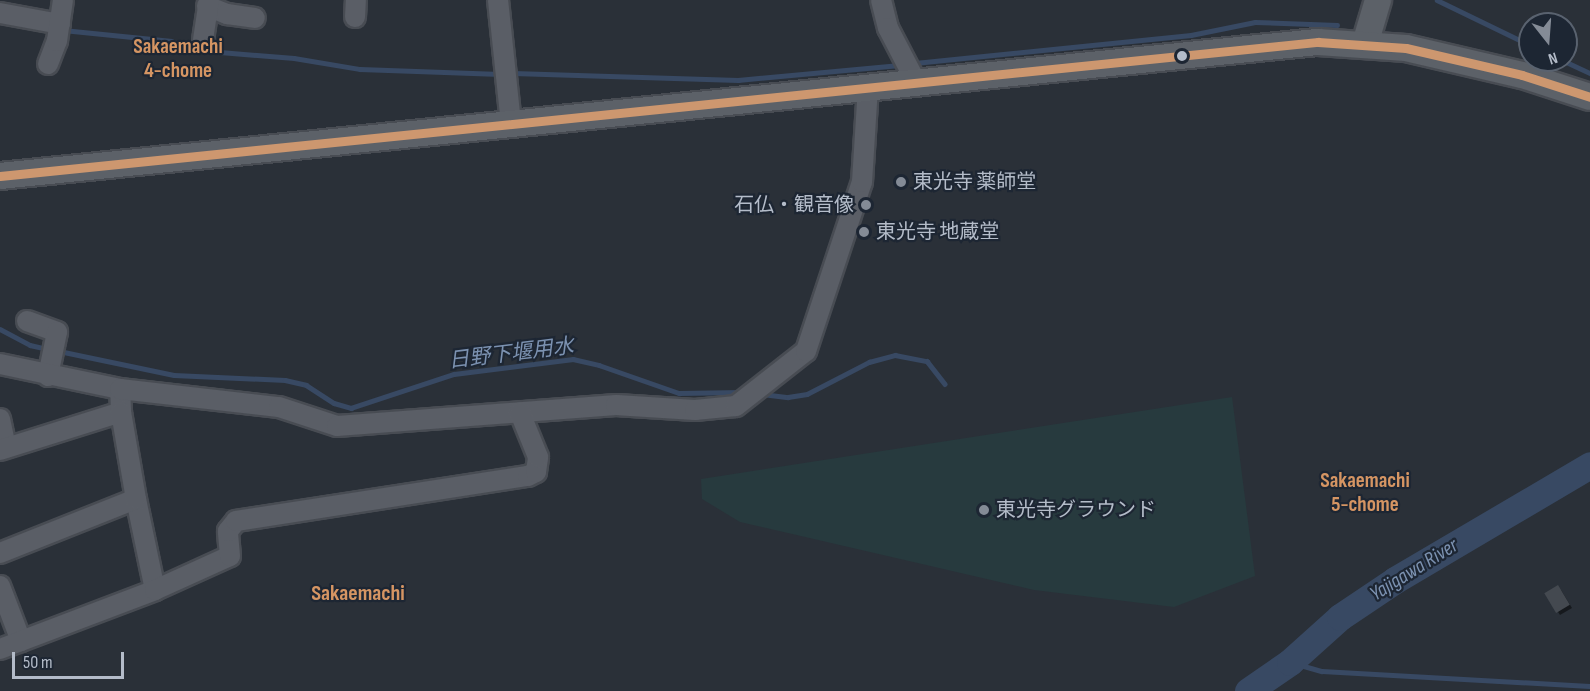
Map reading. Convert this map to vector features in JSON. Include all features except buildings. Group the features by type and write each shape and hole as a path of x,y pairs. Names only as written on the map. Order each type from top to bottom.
{"main road":[{"path":"1365,44 1378,0"},
{"path":"0,176 1318,42 1365,44 1460,59 1590,97"}],"street":[{"path":"48,64 60,24 63,0"},
{"path":"498,0 511,124"},
{"path":"881,0 888,28 916,82"},
{"path":"203,40 208,3 227,14 255,18"},
{"path":"0,13 60,24"},
{"path":"0,364 51,359 120,389 279,407 337,426 616,405 695,410 736,406 763,388 806,351 862,183 868,87"},
{"path":"27,321 57,332 51,359"},
{"path":"120,389 121,412 136,499 155,590"},
{"path":"0,419 3,449 121,412"},
{"path":"0,649 155,590 230,556 228,531 236,521 536,472 538,457 520,413"},
{"path":"0,553 136,499"},
{"path":"0,586 21,641"}],"green space":[{"name":"東光寺グラウンド","path":"1232,397 1255,576 1174,607 1034,590 740,522 702,499 701,479"}],"waterway":[{"path":"1437,0 1518,39"},
{"path":"915,63 1191,35 1255,22 1337,25"},
{"path":"63,30 171,41 196,50 294,58 360,69 500,74"},
{"path":"513,73 738,80 899,65"},
{"path":"1578,67 1590,73"},
{"name":"日野下堰用水","path":"0,329 30,345 48,349"},
{"name":"日野下堰用水","path":"59,351 174,375 285,380 306,385 334,403 351,408 454,374 573,359 599,365 679,393 742,392"},
{"name":"日野下堰用水","path":"762,394 788,397 807,394 869,362 895,355 927,361 945,384"},
{"name":"Yajigawa River","path":"1248,691 1290,662 1340,617 1395,580 1590,465"},
{"path":"1290,662 1322,671 1590,686"}],"transit line":[{"path":"0,176 1318,42 1406,48 1522,75 1590,97"}],"place":[{"name":"東光寺 薬師堂","path":"901,182"},
{"name":"石仏・観音像","path":"866,205"},
{"name":"東光寺 地蔵堂","path":"864,232"},
{"name":"東光寺グラウンド","path":"984,510"}],"district":[{"name":"Sakaemachi 4-chome","path":"178,59"},
{"name":"Sakaemachi 5-chome","path":"1365,493"},
{"name":"Sakaemachi","path":"358,594"}]}
